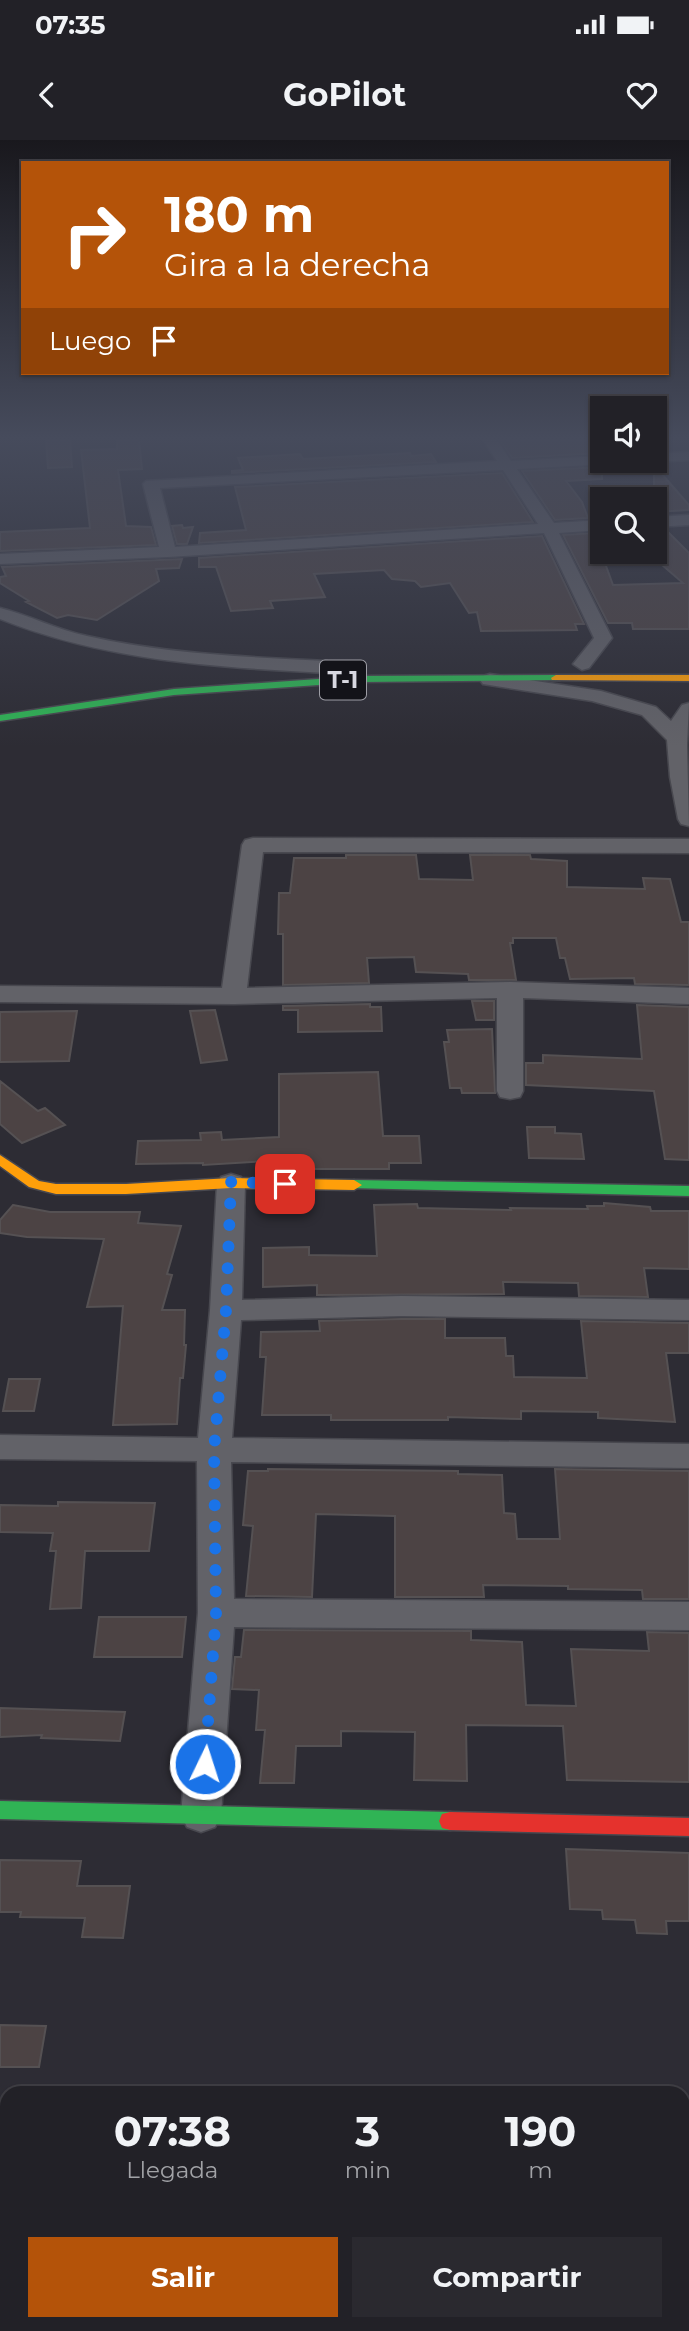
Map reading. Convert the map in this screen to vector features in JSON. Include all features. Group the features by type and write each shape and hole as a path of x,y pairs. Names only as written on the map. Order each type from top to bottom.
{"main road":[{"name":"T-1","path":"0,704 148,681 327,667 689,663"},
{"name":"T-1","path":"0,718 174,692 361,679 689,678"},
{"path":"0,1159 34,1184 56,1189 126,1189 231,1182 689,1191"},
{"path":"0,1810 689,1827"}],"street":[{"path":"166,542 168,552"},
{"path":"0,559 323,542"},
{"path":"556,542 603,638 582,664"},
{"path":"0,613 72,639 119,649 166,656 327,667"},
{"path":"480,678 594,695 649,711 675,737"},
{"path":"689,709 684,713 675,737 689,819"},
{"path":"234,996 253,845 689,846"},
{"path":"510,990 510,1091"},
{"path":"0,994 234,996 510,990 689,996"},
{"path":"201,1815 216,1613 214,1450 226,1310 231,1182"},
{"path":"226,1310 401,1306 689,1310"},
{"path":"0,1447 689,1456"},
{"path":"216,1613 689,1616"}],"building":[{"path":"0,542 155,542 156,545 0,551"},
{"path":"445,542 545,542 584,624 575,624 577,630 481,631 477,612 469,613 450,583 421,587 415,581 392,579 384,570 314,574 325,597 270,601 273,608 231,611 216,567 199,567 199,558"},
{"path":"567,542 590,542 590,564 605,564 613,585 683,583 661,564 667,564 667,542 678,542 689,553 689,629 633,629 632,623 608,623"},
{"path":"182,559 179,568 156,569 159,581 97,620 68,615 57,618 26,602 29,601 0,583 0,577 6,576 2,567"},
{"path":"346,855 416,855 419,879 473,880 470,855 530,855 531,859 567,861 567,887 645,889 643,878 670,879 681,922 689,922 689,985 635,984 634,978 570,979 565,958 560,958 556,938 513,938 513,943 510,943 516,980 469,980 468,974 416,972 414,957 367,958 369,983 283,985 283,934 278,934 279,893 290,893 294,858 346,858"},
{"path":"472,1001 494,1001 494,1020 476,1020"},
{"path":"370,1004 370,1007 381,1007 382,1031 298,1032 298,1010 283,1010 283,1006"},
{"path":"637,1005 689,1007 689,1160 665,1159 654,1091 526,1085 526,1063 543,1063 543,1055 642,1059"},
{"path":"215,1010 227,1060 201,1063 190,1011"},
{"path":"77,1011 69,1061 0,1062 0,1012"},
{"path":"492,1029 495,1093 462,1093 461,1088 450,1088 444,1042 449,1042 447,1030"},
{"path":"378,1072 383,1136 419,1136 421,1163 389,1163 389,1169 282,1169 282,1160 203,1165 136,1164 138,1141 201,1140 200,1133 221,1132 222,1140 279,1137 279,1074"},
{"path":"0,1081 38,1111 45,1108 65,1125 22,1143 0,1124"},
{"path":"527,1127 555,1127 555,1133 581,1134 584,1159 529,1158"},
{"path":"604,1203 650,1207 651,1211 689,1211 689,1269 644,1268 648,1297 579,1296 578,1283 503,1282 504,1294 317,1295 317,1285 263,1287 263,1248 309,1247 309,1255 377,1256 374,1205 417,1204 418,1208 511,1210 510,1208 588,1209 587,1206 604,1206"},
{"path":"13,1205 50,1212 140,1212 138,1223 181,1226 167,1274 172,1275 162,1310 185,1310 186,1345 183,1378 180,1378 177,1424 113,1425 123,1306 87,1307 104,1239 27,1237 0,1233 0,1220"},
{"path":"445,1319 445,1338 505,1338 506,1356 513,1356 514,1377 587,1378 581,1321 689,1323 689,1353 666,1353 675,1422 598,1418 598,1412 521,1411 521,1419 448,1417 448,1420 331,1420 331,1415 262,1415 266,1357 260,1357 261,1332 320,1331 319,1321"},
{"path":"9,1379 40,1379 34,1411 3,1411"},
{"path":"555,1469 689,1471 689,1599 643,1599 642,1590 483,1585 484,1597 395,1597 395,1516 316,1514 312,1597 246,1596 253,1526 243,1525 248,1471 458,1471 458,1474 502,1475 504,1513 515,1514 517,1539 560,1539"},
{"path":"58,1502 155,1503 149,1551 85,1551 81,1608 50,1609 56,1551 50,1551 53,1533 0,1532 0,1505 58,1506"},
{"path":"99,1617 186,1617 182,1657 94,1657"},
{"path":"244,1630 471,1631 471,1640 522,1642 526,1705 576,1706 571,1649 649,1651 647,1632 689,1633 689,1782 567,1780 563,1726 466,1725 467,1781 414,1780 415,1732 341,1731 341,1746 296,1746 294,1783 260,1783 265,1730 256,1730 259,1690 232,1689 235,1657 241,1657"},
{"path":"0,1708 125,1712 120,1741 41,1738 42,1735 0,1737"},
{"path":"566,1849 689,1853 689,1921 666,1921 667,1934 637,1933 635,1920 603,1919 602,1910 570,1909"},
{"path":"0,1860 81,1861 77,1886 130,1886 123,1938 82,1937 85,1918 20,1917 21,1912 0,1912"},
{"path":"0,2025 46,2026 39,2067 0,2067"}],"traffic: fast":[{"path":"0,718 174,692 361,679 556,678"},
{"path":"354,1185 689,1191"},
{"path":"0,1810 450,1821"}],"traffic: slow":[{"path":"556,678 689,678"},
{"path":"0,1159 34,1184 56,1189 126,1189 231,1183 354,1185"}],"traffic: jam":[{"path":"450,1821 689,1827"}],"route":[{"path":"205,1764 216,1613 214,1450 226,1310 231,1182 285,1184"}]}
